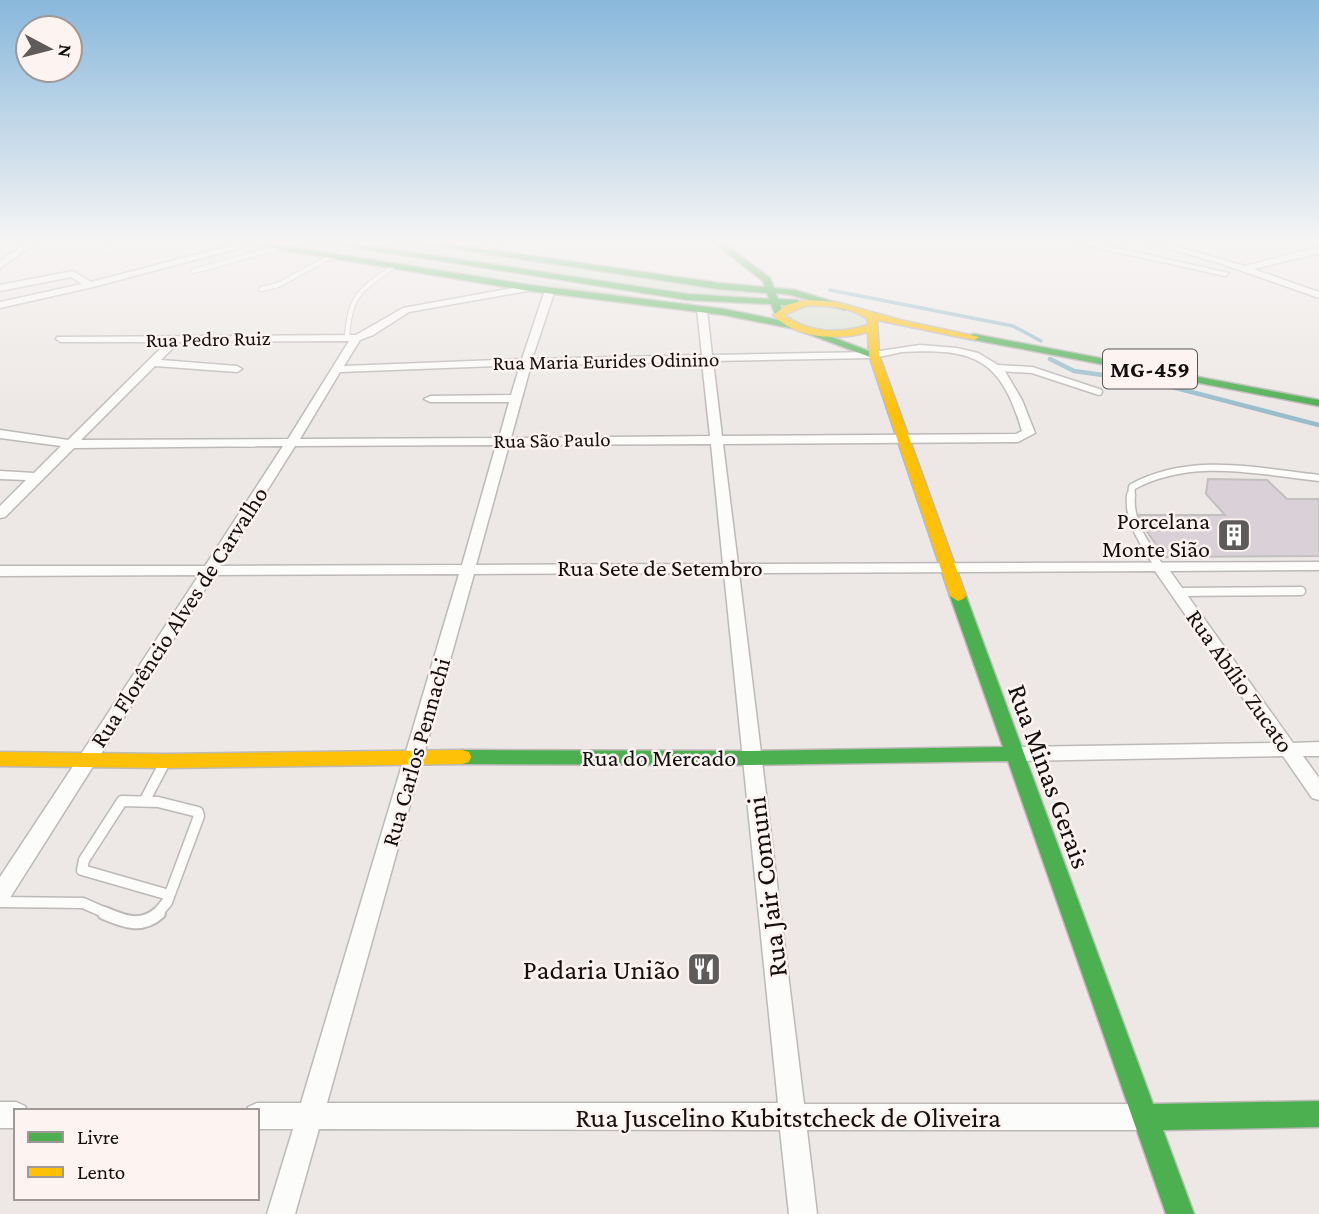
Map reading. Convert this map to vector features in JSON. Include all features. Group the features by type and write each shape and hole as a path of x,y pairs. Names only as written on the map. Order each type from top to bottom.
{"street":[{"path":"0,305 38,297"},
{"path":"351,338 373,333 389,317 406,310 481,297"},
{"name":"Rua Carlos Pennachi","path":"281,1214 415,757 526,362 548,297"},
{"path":"624,297 695,303"},
{"name":"MG-459","path":"656,297 783,313 853,333 980,339"},
{"path":"744,297 783,313 872,335"},
{"path":"775,297 783,313"},
{"path":"783,313 805,297"},
{"path":"812,297 845,307"},
{"name":"Rua Jair Comuni","path":"695,303 706,359 716,438 803,1214"},
{"name":"MG-459","path":"783,313 790,306 805,304 845,307 872,335"},
{"name":"MG-459","path":"872,335 898,323 1319,403"},
{"name":"Rua Maria Eurides Odinino","path":"338,369 706,359 872,335 894,349 941,349 978,357 998,368"},
{"name":"Rua Minas Gerais","path":"872,335 904,438 1013,754 1180,1214"},
{"name":"Rua Pedro Ruiz","path":"61,339 351,338"},
{"name":"Rua Florêncio Alves de Carvalho","path":"0,895 292,442 338,369 351,338"},
{"path":"0,514 175,340"},
{"path":"152,363 237,369"},
{"name":"Rua São Paulo","path":"0,434 71,444 1027,436 1029,430 998,368"},
{"path":"430,399 516,398"},
{"path":"0,475 37,477"},
{"name":"Rua Sete de Setembro","path":"0,571 949,567 1316,569"},
{"name":"Rua Abílio Zucato","path":"1160,568 1319,793"},
{"name":"Rua do Mercado","path":"0,759 165,761 415,757 751,758 1319,750"},
{"name":"Rua Juscelino Kubitstcheck de Oliveira","path":"259,1116 1146,1117 1319,1114"}],"lane":[{"path":"351,338 348,310 355,297"},
{"path":"998,368 1041,372 1099,392"},
{"path":"1160,568 1133,524 1129,511 1128,501 1132,486 1147,476 1194,467 1319,478"},
{"path":"1177,592 1301,592"},
{"path":"145,800 165,761"},
{"path":"0,902 83,903 127,923 138,923 157,915 164,908 169,895 199,816 198,812 186,807 125,799 118,804 84,860 82,870 169,895"}],"green space":[{"path":"619,297 641,297 731,311"},
{"path":"825,307 859,315 867,323 865,327 824,328 786,316 786,313 795,308"}],"building":[{"name":"Porcelana Monte Sião","path":"1208,479 1267,480 1287,499 1319,499 1319,556 1165,557 1143,526 1139,515 1225,515 1206,494"}],"waterway":[{"path":"864,297 1013,326 1041,341"},
{"path":"1050,359 1074,371 1153,382 1319,425"}],"traffic: fast":[{"path":"600,297 724,312 794,326"},
{"path":"686,297 797,303"},
{"path":"773,297 778,312"},
{"path":"808,297 845,307"},
{"path":"799,328 874,355"},
{"path":"974,337 1319,403"},
{"path":"958,596 1180,1214"},
{"path":"462,757 751,758 1013,754"},
{"path":"1146,1117 1319,1114"}],"traffic: slow":[{"path":"866,313 872,318 873,327 837,334 798,328 778,315 790,307 820,303 853,309 907,325 974,337"},
{"path":"873,327 874,355 958,596"},
{"path":"0,759 165,761 462,757"}],"place":[{"name":"Porcelana Monte Sião","path":"1234,535"},
{"name":"Padaria União","path":"704,969"}]}
